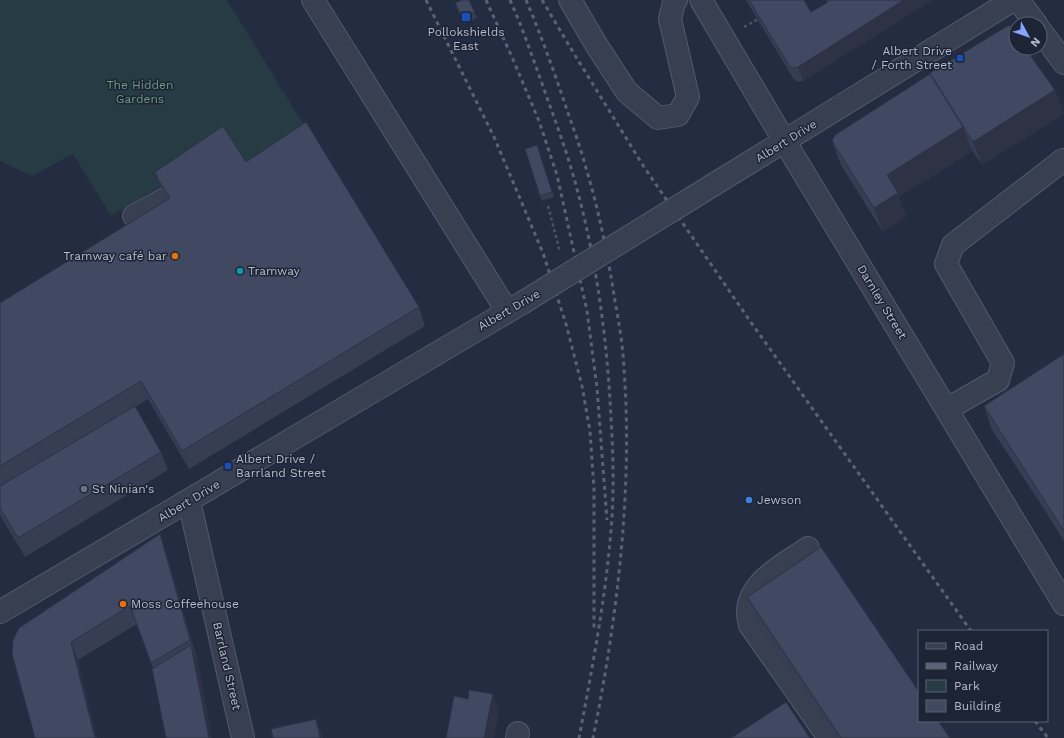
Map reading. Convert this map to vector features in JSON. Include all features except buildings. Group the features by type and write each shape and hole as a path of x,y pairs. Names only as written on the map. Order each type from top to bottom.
{"street":[{"path":"312,0 515,307"},
{"path":"570,0 627,92 658,118 678,115 688,97 670,19 674,2 676,0"},
{"name":"Darnley Street","path":"701,0 1064,604"},
{"name":"Albert Drive","path":"0,612 515,307 785,142 1013,0"},
{"path":"1018,0 1030,16"},
{"path":"1048,41 1064,62"},
{"path":"947,409 998,380 1004,363 946,264 953,244 1063,160"},
{"path":"109,249 144,229 134,216 165,199"},
{"name":"Barrland Street","path":"189,501 243,738"},
{"path":"808,548 766,577 756,588 748,613 750,625 830,738"}],"path":[{"path":"744,28 758,19"},
{"path":"548,206 560,250"}],"green space":[{"name":"The Hidden Gardens","path":"0,0 227,0 313,140 253,180 229,145 111,216 73,154 32,176 0,161"}],"railway":[{"path":"426,0 494,137 543,253 566,324 582,386 590,431 594,489 594,630"},
{"path":"486,0 539,121 557,175 587,311 597,388 607,520"},
{"path":"510,0 528,44 558,128 568,158 587,229 603,324 609,387 613,455 613,492 610,545 603,600 579,738"},
{"path":"526,0 561,92 591,184 606,250 623,352 626,414 626,461 621,554 616,601 602,693 593,738"},
{"path":"542,0 644,167 750,321 970,630"},
{"path":"1036,722 1048,738"}],"place":[{"name":"Pollokshields East","path":"466,17"},
{"name":"Albert Drive / Forth Street","path":"960,58"},
{"name":"Tramway café bar","path":"175,256"},
{"name":"Tramway","path":"240,271"},
{"name":"Albert Drive / Barrland Street","path":"228,466"},
{"name":"St Ninian's","path":"84,489"},
{"name":"Jewson","path":"749,500"},
{"name":"Moss Coffeehouse","path":"123,604"}]}
